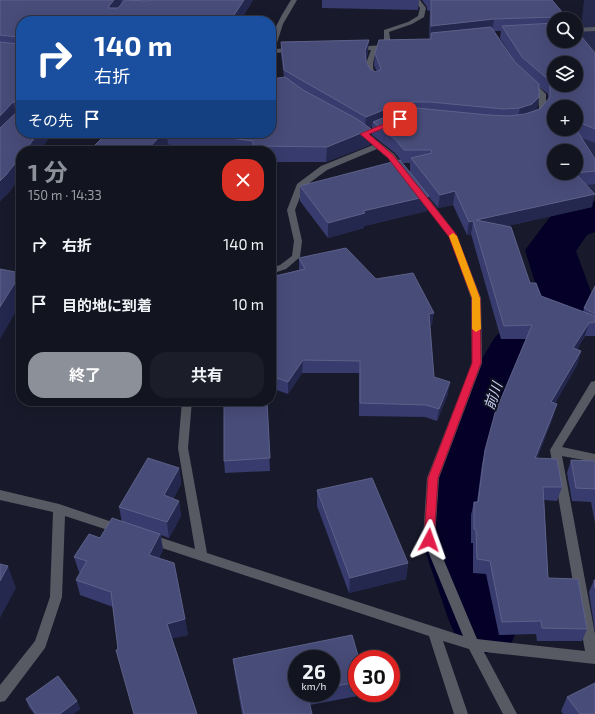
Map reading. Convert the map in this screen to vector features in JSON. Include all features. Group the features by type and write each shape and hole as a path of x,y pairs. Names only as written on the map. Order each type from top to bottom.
{"street":[{"path":"276,36 280,24 294,0"},
{"path":"388,46 386,31 410,23 421,17 423,8 417,0"},
{"path":"583,30 595,29"},
{"path":"346,49 401,45"},
{"path":"374,48 370,58 368,70 375,81"},
{"path":"276,50 301,50"},
{"path":"521,76 542,94 544,105 541,114 533,120"},
{"path":"276,80 290,90"},
{"path":"353,127 368,132 378,146 391,156 453,236 476,298 477,363 433,478 429,540 473,646 510,714"},
{"path":"276,269 283,267 296,257 298,241 291,210 300,186 324,168 378,146"},
{"path":"0,495 59,509 473,646 594,658 555,450 595,385"},
{"path":"187,406 183,448 202,556"},
{"path":"555,450 595,458"},
{"path":"0,696 40,644 56,598 59,509"},
{"path":"434,633 461,714"}],"shaded area":[{"path":"584,0 595,0 595,192 580,180 583,180 583,144 576,144 577,136 583,136 583,100 577,100 577,92 583,92 583,56 578,56 578,48 583,48"}],"building":[{"path":"0,0 114,0 109,8 118,8 125,0 244,0 233,16 16,16 16,37 0,35"},
{"path":"431,0 552,0 562,12 547,12 547,17 494,19 431,26"},
{"path":"547,23 547,48 583,48 583,38 595,53 595,129 583,124 583,100 548,100 550,97 550,92 583,92 583,56 547,56 547,78 522,57 502,26"},
{"path":"491,27 515,62 539,84 539,97 532,104 520,108 503,109 430,102 411,102 391,107 366,117 284,70 281,42 369,40 365,51 366,61 370,69 376,72 381,69 375,53 379,40 431,39 431,33"},
{"path":"0,42 16,44 16,102 13,102 0,116"},
{"path":"285,77 303,90 357,119 371,129 327,147 253,146 253,141 230,138 276,138 276,78"},
{"path":"547,101 547,136 580,136 595,159 595,171 583,172 583,144 547,144 547,180 582,180 595,194 476,220 511,227 530,283 536,283 541,296 595,316 595,322 589,323 573,348 581,351 551,402 557,404 535,458 557,459 562,487 543,487 548,578 578,579 587,629 542,628 541,621 502,622 490,561 477,559 476,530 474,529 474,502 478,502 485,450 495,413 532,325 504,326 473,221 469,222 455,191 440,195 411,158 432,153 431,150 404,150 396,140 373,122 400,111 417,108 508,116 525,114 540,109"},
{"path":"16,113 16,138 34,138 29,146 16,146 16,162 0,181 0,128"},
{"path":"102,138 158,138 151,146 94,146"},
{"path":"400,160 429,196 363,211 365,213 328,223 300,186"},
{"path":"346,248 376,279 413,273 434,313 429,314 434,377 450,382 439,409 426,405 360,403 360,361 303,360 288,382 276,378 276,276 305,269 299,258"},
{"path":"0,269 16,272 16,281 0,307"},
{"path":"595,286 595,314 584,308"},
{"path":"224,406 267,406 270,458 224,461"},
{"path":"148,458 179,468 164,495 179,501 167,522 119,507"},
{"path":"571,460 595,461 595,489 576,488"},
{"path":"372,478 408,563 350,578 317,490"},
{"path":"112,518 160,534 149,555 174,563 185,619 167,624 197,714 134,714 116,650 118,649 111,592 76,580 87,561 74,557 89,534 100,538"},
{"path":"0,564 8,566 0,581"},
{"path":"352,635 356,650 348,650 348,684 340,685 340,650 288,650 288,702 309,702 312,714 244,714 233,659"},
{"path":"58,676 77,701 60,714 36,714 26,699"},
{"path":"595,683 595,714 580,714 567,697"}],"waterway":[{"name":"前川","path":"485,621 455,539 494,387 515,351 567,300 550,250 570,224 595,216"}],"slow traffic":[{"path":"453,236 476,298 476,329"}],"route":[{"path":"400,119 364,134 391,156 453,236 476,298 477,363 433,478 429,540"}]}
